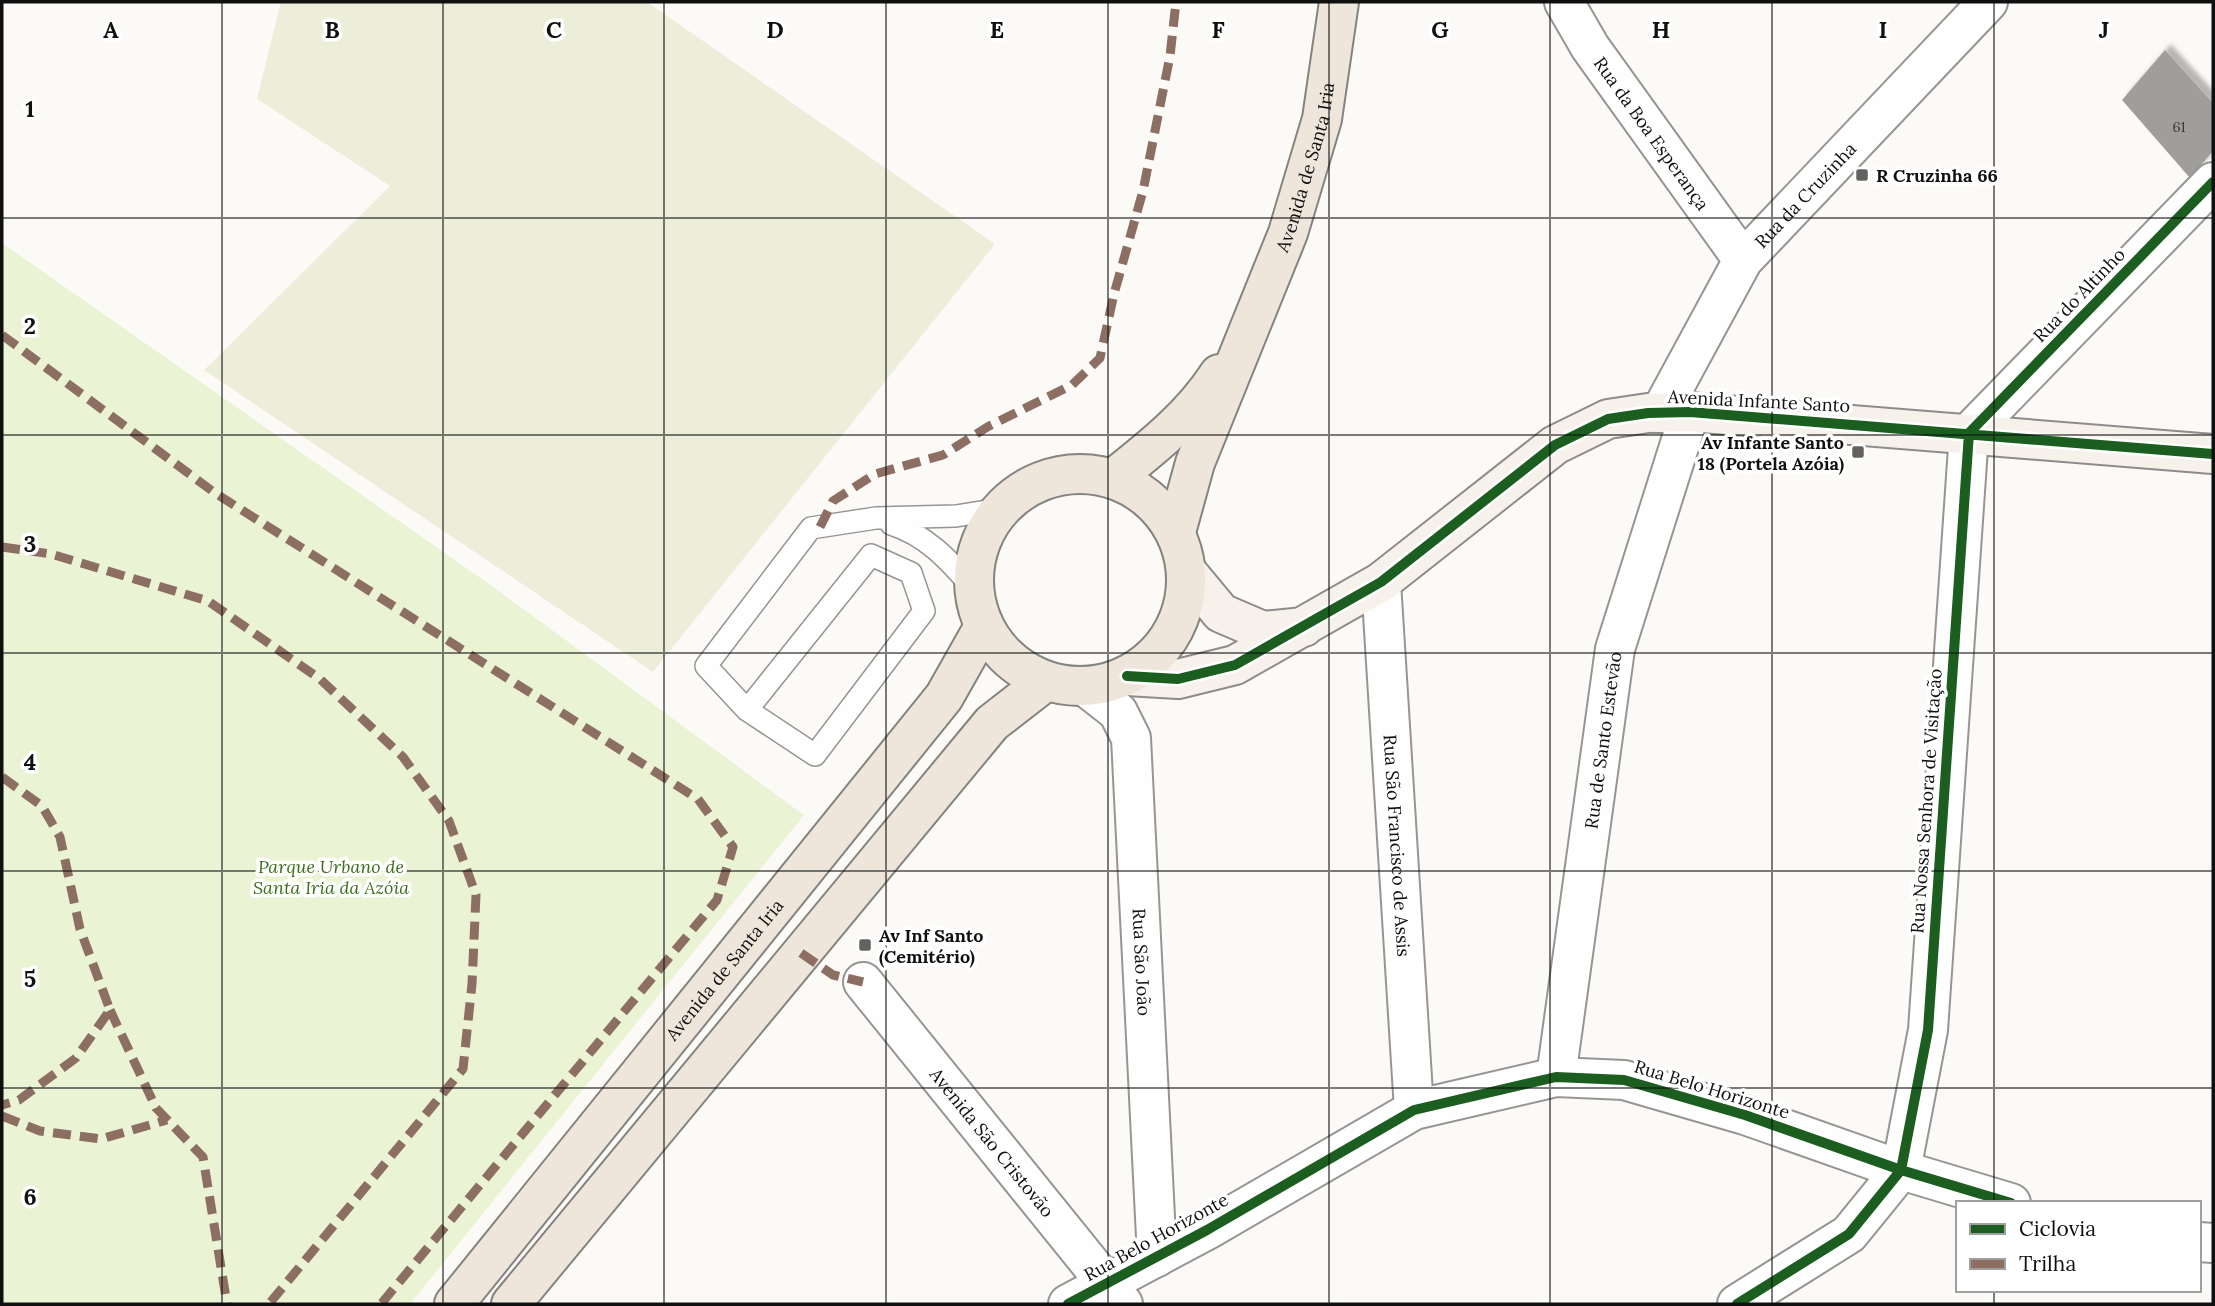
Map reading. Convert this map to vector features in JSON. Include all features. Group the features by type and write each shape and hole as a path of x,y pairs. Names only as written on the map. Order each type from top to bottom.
{"main road":[{"name":"Avenida de Santa Iria","path":"1176,532 1195,463 1289,233 1322,119 1339,2"},
{"name":"Avenida de Santa Iria","path":"1114,478 1166,437 1208,391 1251,326"},
{"path":"1073,473 1114,478 1151,499 1176,532 1187,572 1182,614 1161,650 1128,676 1086,687 1045,682 1009,661 983,628 972,587 978,546 999,509 1032,483 1073,473"},
{"name":"Avenida de Santa Iria","path":"454,1304 944,697 983,628"},
{"path":"511,1304 992,723 1045,682"}],"street":[{"name":"Rua da Boa Esperança","path":"1564,2 1590,47 1742,260"},
{"name":"Rua da Cruzinha","path":"1675,412 1742,260 1988,2"},
{"name":"Rua do Altinho","path":"1969,433 2213,182"},
{"name":"Avenida Infante Santo","path":"1128,676 1178,679 1235,665 1306,627 1381,582 1555,445 1608,419 1675,412 2213,454"},
{"name":"Rua de Santo Estevão","path":"1556,1077 1615,649 1675,412"},
{"name":"Rua Nossa Senhora de Visitação","path":"1901,1170 1928,1030 1969,433"},
{"name":"Avenida Infante Santo","path":"1187,572 1221,613 1264,631 1306,627"},
{"name":"Rua São Francisco de Assis","path":"1381,582 1414,1110"},
{"name":"Rua São João","path":"1086,687 1118,712 1131,738 1157,1257"},
{"name":"Avenida São Cristovão","path":"863,982 1116,1294"},
{"name":"Rua Belo Horizonte","path":"1068,1304 1116,1294 1157,1257 1414,1110 1556,1077 1624,1080 1745,1115 1901,1170 2004,1201"},
{"path":"1748,1301 1849,1234 1901,1170"}],"lane":[{"path":"747,710 870,555 911,573 924,611 815,755 747,710 706,666 811,528 876,518 956,516 999,509"},
{"path":"876,518 913,531 946,557 972,587"}],"green space":[{"path":"281,2 647,2 995,244 653,672 204,370 390,186 257,99"},
{"name":"Parque Urbano de Santa Iria da Azóia","path":"2,243 492,586 804,815 410,1304 2,1304"}],"building":[{"path":"2165,50 2213,103 2213,151 2190,178 2122,100"}],"marked path":[{"path":"820,527 833,501 875,474 943,455 989,426 1072,385 1100,358 1114,294 1143,191 1170,56 1176,2"},
{"path":"2,335 215,493 698,799 733,847 717,900 381,1304"},
{"path":"2,547 51,554 208,601 320,679 403,757 449,821 476,895 472,984 463,1069 269,1304"},
{"path":"2,777 42,806 60,837 80,929 110,1010 76,1058 19,1100 2,1105"},
{"path":"801,953 833,975 863,982"},
{"path":"110,1010 156,1108 203,1157 227,1304"},
{"path":"2,1116 40,1131 101,1139 167,1120"}],"cycle path":[{"path":"1737,1304 1849,1234 1901,1170 1928,1030 1969,433 2213,182"},
{"path":"1127,676 1178,679 1235,665 1381,582 1555,445 1608,419 1648,413 1690,412 2213,454"},
{"path":"1068,1304 1207,1230 1414,1110 1556,1077 1624,1080 1745,1115 1901,1170 2004,1201"}],"place":[{"name":"R Cruzinha 66","path":"1862,175"},
{"name":"Av Infante Santo 18 (Portela Azóia)","path":"1858,452"},
{"name":"Av Inf Santo (Cemitério)","path":"865,945"}]}
